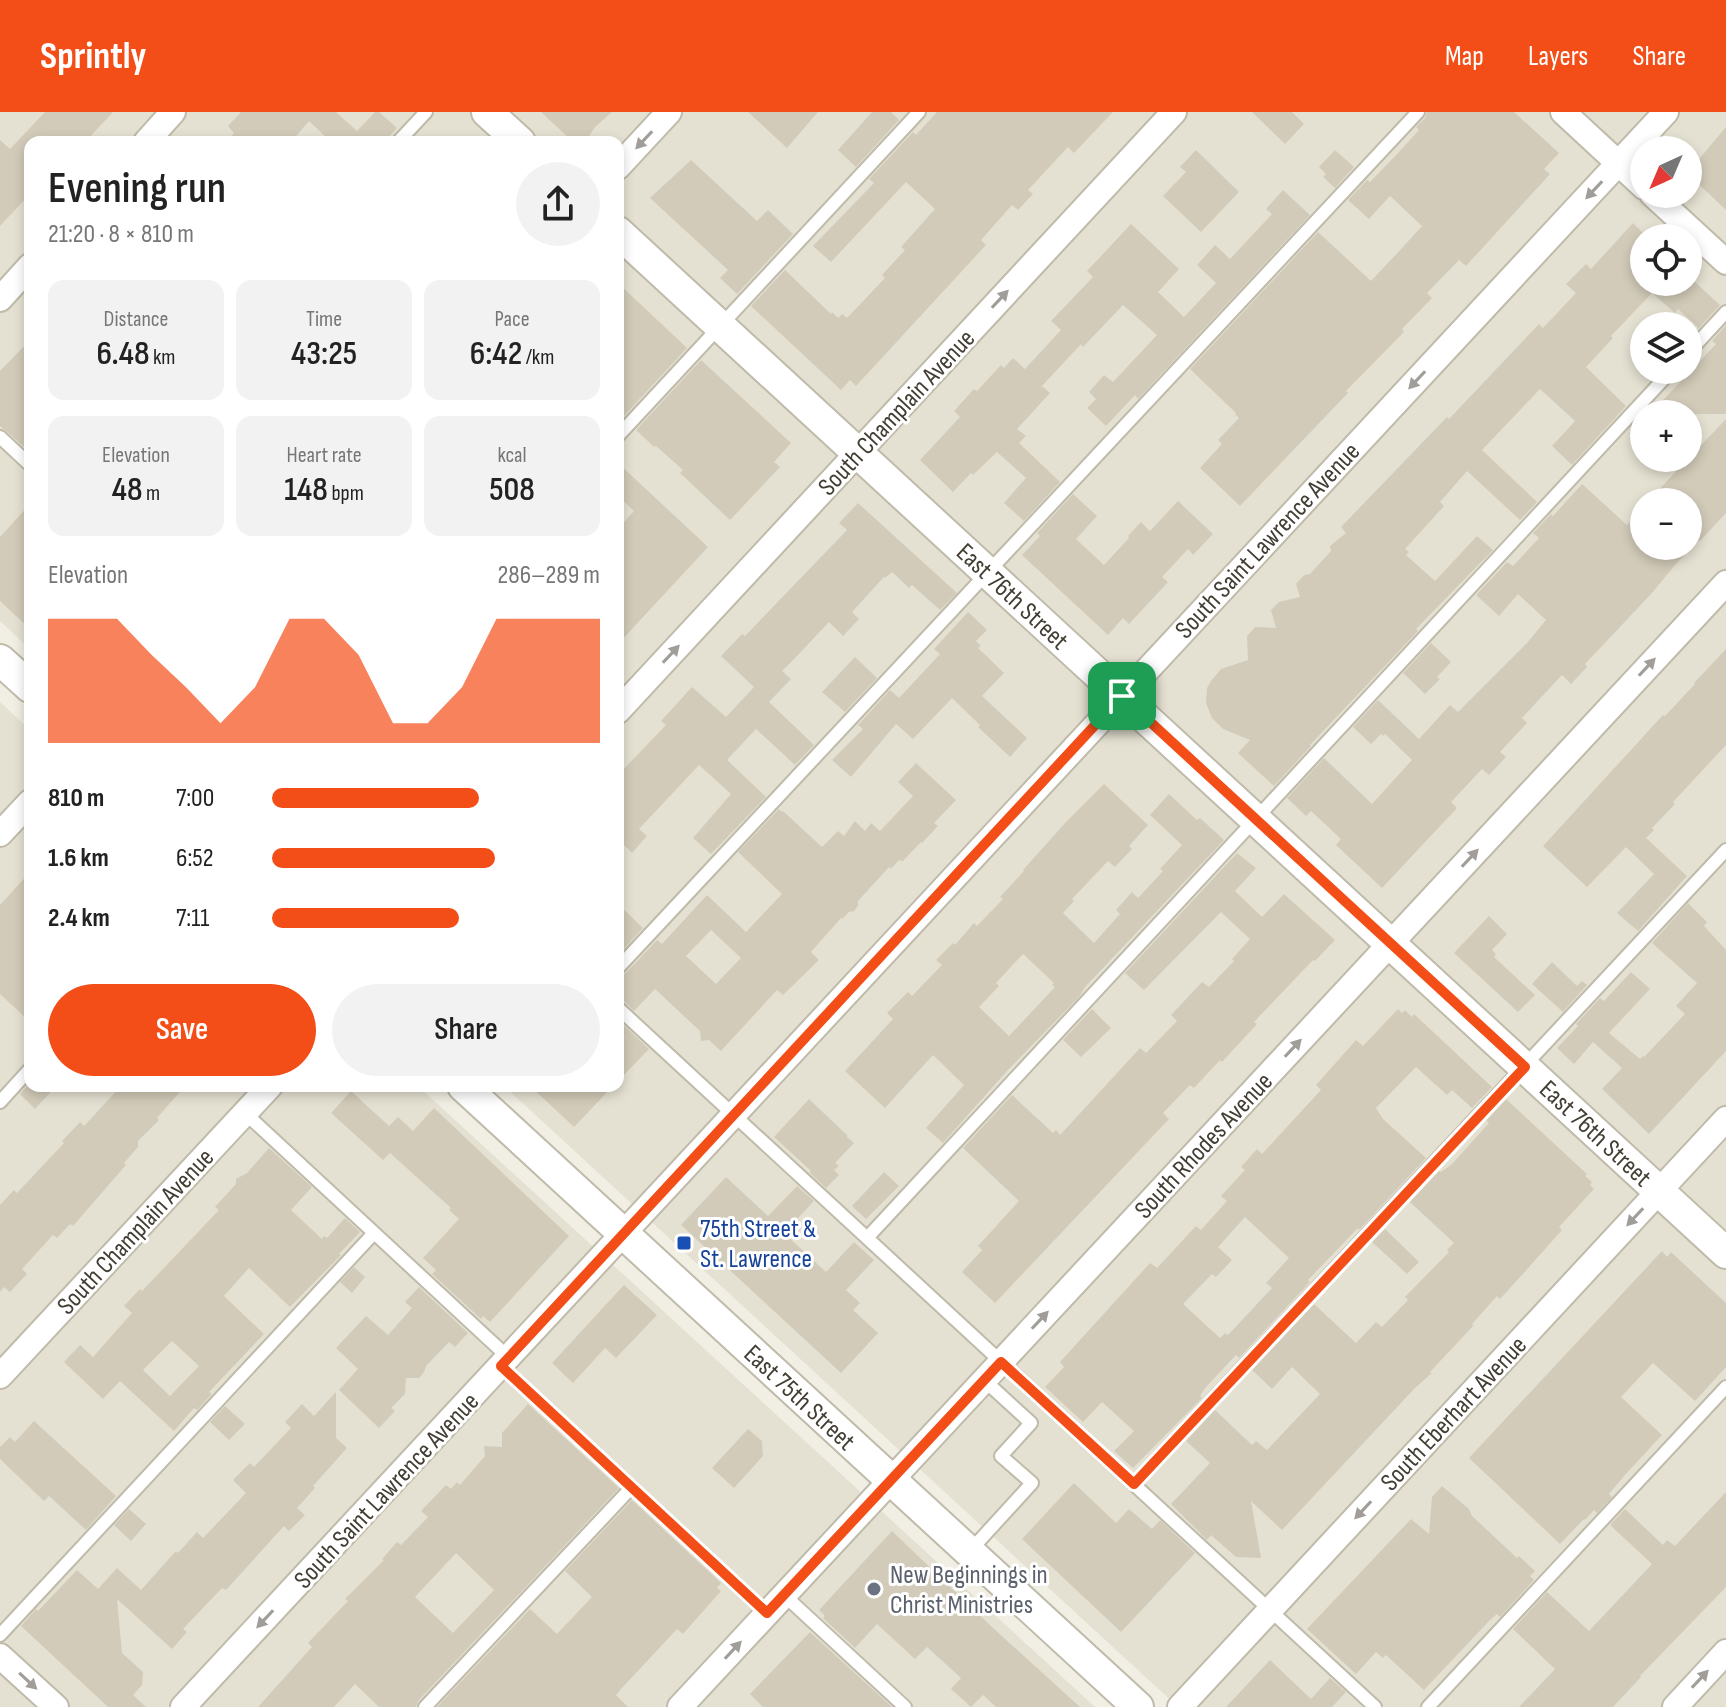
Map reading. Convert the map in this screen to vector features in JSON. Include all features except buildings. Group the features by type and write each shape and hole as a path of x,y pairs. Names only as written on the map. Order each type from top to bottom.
{"street":[{"path":"151,136 173,112"},
{"path":"487,112 513,136"},
{"path":"624,161 669,112"},
{"name":"South Champlain Avenue","path":"624,705 1174,112"},
{"path":"1563,112 1630,174"},
{"name":"South Saint Lawrence Avenue","path":"183,1707 1666,112"},
{"path":"1667,208 1726,262"},
{"name":"East 76th Street","path":"624,238 1726,1253"},
{"path":"0,299 24,273"},
{"name":"South Rhodes Avenue","path":"680,1707 1726,583"},
{"path":"0,660 24,682"},
{"path":"0,834 24,808"},
{"name":"South Champlain Avenue","path":"0,1376 264,1092"},
{"name":"East 75th Street","path":"469,1092 1138,1707"},
{"name":"South Eberhart Avenue","path":"1180,1707 1726,1119"},
{"path":"1675,1707 1726,1652"},
{"path":"0,1656 56,1707"}],"lane":[{"path":"404,136 426,112"},
{"path":"624,430 919,112"},
{"path":"624,962 1418,112"},
{"path":"1702,338 1726,312"},
{"path":"867,1238 1659,384"},
{"path":"0,437 24,459"},
{"path":"1134,1484 1726,850"},
{"path":"624,1014 1375,1707"},
{"path":"0,1102 24,1076"},
{"path":"245,1113 374,1233 632,1487 905,1707"},
{"path":"0,1635 374,1233"},
{"path":"969,1552 1032,1483 1001,1456 1031,1423 984,1380"},
{"path":"1428,1707 1726,1387"},
{"path":"425,1707 632,1487"}],"shaded area":[{"path":"0,112 1726,112 1726,1707 1178,1707 511,1092 624,1092 624,136 24,136 24,643 0,621"},
{"path":"0,702 24,724 24,1092 425,1092 1095,1707 0,1707"}],"place":[{"name":"75th Street & St. Lawrence","path":"684,1243"},
{"name":"New Beginnings in Christ Ministries","path":"874,1589"}],"route":[{"path":"1122,696 1525,1067 1134,1484 1001,1362 767,1613 501,1366 1122,696"}]}
